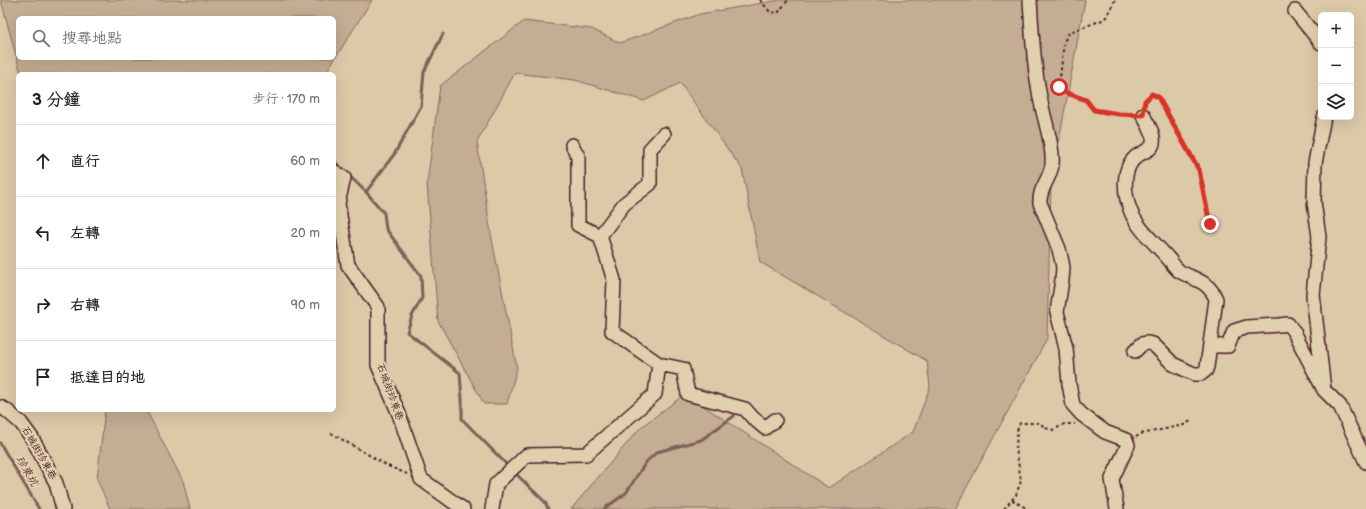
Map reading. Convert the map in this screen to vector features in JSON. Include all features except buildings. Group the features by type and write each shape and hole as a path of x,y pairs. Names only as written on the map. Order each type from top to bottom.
{"street":[{"path":"1030,0 1034,64 1052,154 1052,169 1041,190 1040,203 1059,249 1062,262 1062,280 1057,312 1066,348 1068,384 1073,405 1081,414 1105,432 1126,440 1128,445 1112,479 1117,509"},
{"path":"1295,11 1318,39"},
{"path":"1135,351 1142,344 1153,344 1173,364 1194,374 1201,374 1206,370 1211,346 1216,299 1208,286 1178,270 1142,229 1131,214 1125,189 1126,173 1132,161 1151,147 1154,137 1143,115"},
{"path":"1323,120 1315,163 1314,202 1319,237 1312,295 1324,390"},
{"path":"600,236 624,204 650,184 650,149 664,134"},
{"path":"572,145 578,156 578,225 600,236 614,280 612,331 659,364 683,369 688,394 745,409 765,428 775,420"},
{"name":"石城街珍東巷","path":"336,172 344,178 338,203 348,265 378,306 378,365 399,414 421,479"},
{"path":"1211,346 1228,346 1234,331 1247,327 1280,326 1288,324 1294,332 1324,390 1340,406 1366,462"},
{"path":"492,509 496,484 527,455 586,454 655,394 659,364"},
{"name":"石城街珍東巷","path":"0,407 21,422 32,438 56,483 63,509"},
{"path":"421,479 463,509"}],"path":[{"path":"760,0 770,12 778,13 788,0"},
{"path":"1115,0 1105,19 1073,31 1067,35 1064,42 1059,87 1064,92 1086,100 1094,110 1119,114 1143,115 1145,101 1152,94 1158,97 1199,170 1210,224"},
{"path":"1131,440 1141,434 1184,425 1193,420"},
{"path":"1004,509 1016,495 1021,482 1016,448 1017,431 1020,423 1040,422 1045,428 1054,430 1064,424 1080,424"},
{"path":"331,433 388,466 421,479"},
{"path":"1012,500 1028,509"}],"shaded area":[{"path":"1,0 372,0 336,57 336,16 16,16 16,56"},
{"path":"780,0 1085,0 1051,184 1047,339 955,509 571,509 640,428 685,394 829,488 913,432 930,387 927,361 760,262 742,169 680,83 644,101 575,80 515,73 477,142 491,234 517,368 507,404 484,404 438,321 427,183 440,86 524,21 592,29 620,43 700,14"},
{"path":"17,60 334,60 326,72 20,72"},
{"path":"105,412 147,412 183,481 190,509 110,509 97,479"}],"waterway":[{"path":"366,192 395,153 421,106 424,72 443,34"},
{"path":"336,163 366,192 384,213 386,229 421,276 422,298 412,316 407,332 460,373 462,419 510,468"},
{"path":"604,509 626,493 646,462 657,452 701,440 734,416"},
{"name":"珍東坑","path":"0,443 39,509"},
{"path":"514,472 545,502 548,509"}],"route":[{"path":"1059,87 1064,92 1086,100 1094,110 1119,114 1143,115 1145,101 1152,94 1158,97 1199,170 1210,224"}]}
